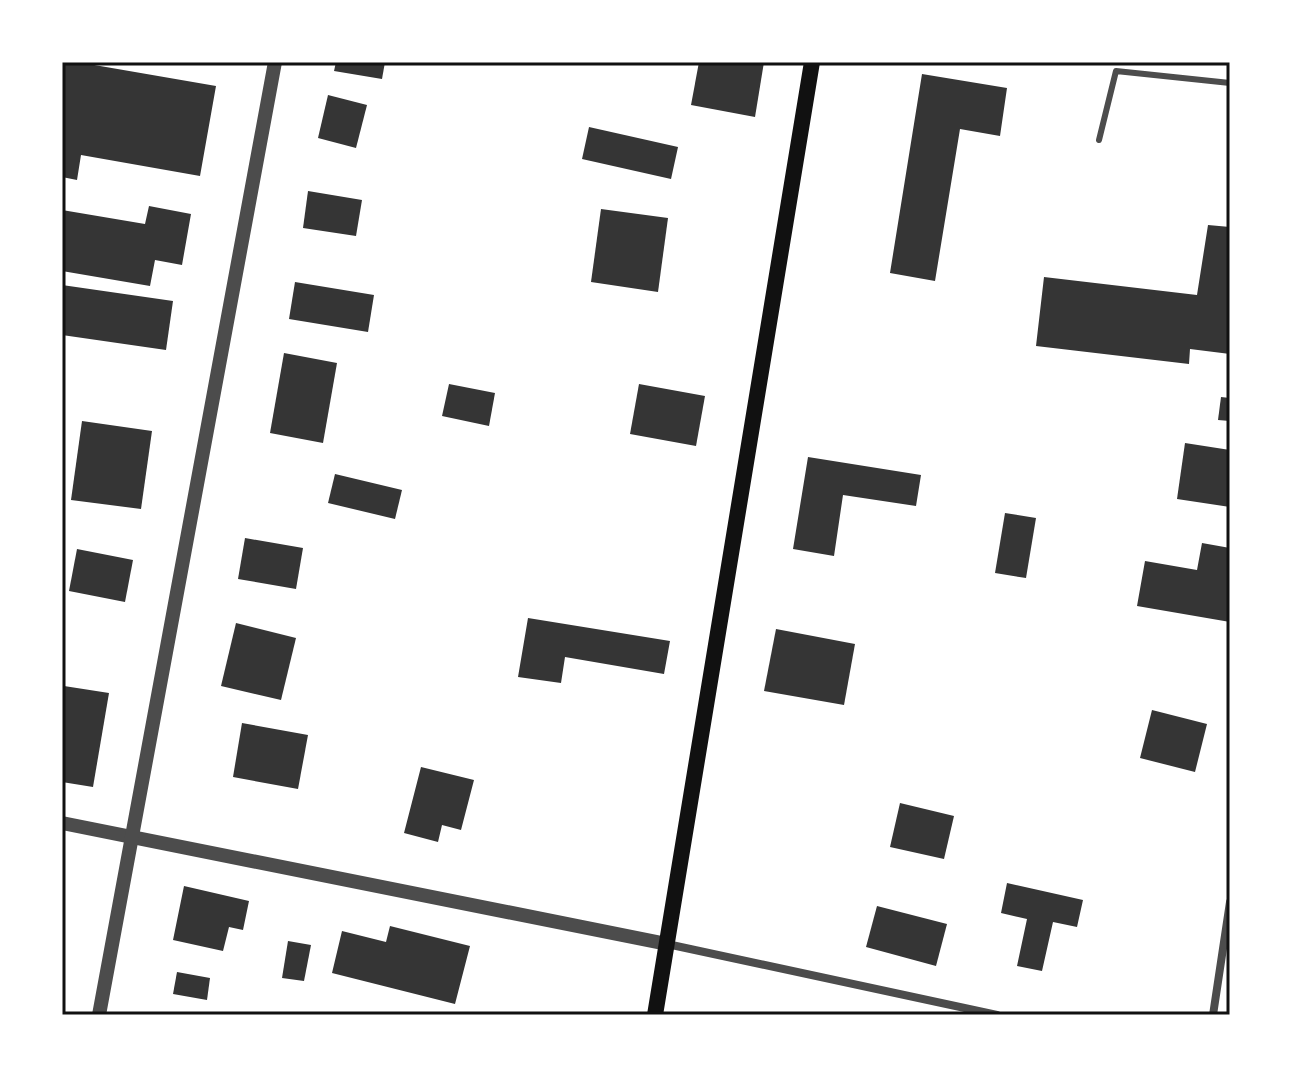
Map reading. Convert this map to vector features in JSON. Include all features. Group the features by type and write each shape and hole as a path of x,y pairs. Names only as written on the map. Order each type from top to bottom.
{"main road":[{"path":"655,1015 812,62"}],"street":[{"path":"99,1015 275,62"},
{"path":"62,823 667,944 997,1015"},
{"path":"1213,1015 1230,902"}],"lane":[{"path":"1099,140 1118,62"},
{"path":"1116,71 1230,83"}],"building":[{"path":"62,62 216,86 200,176 81,155 77,180 62,177"},
{"path":"336,62 385,62 382,79 334,71"},
{"path":"699,62 764,62 755,117 691,105"},
{"path":"922,74 1007,88 1000,136 960,129 935,281 890,273"},
{"path":"328,95 367,105 356,148 318,138"},
{"path":"589,127 678,147 671,179 582,159"},
{"path":"308,191 362,200 356,236 303,228"},
{"path":"149,206 191,214 182,265 155,260 150,286 62,271 62,210 145,224"},
{"path":"601,209 668,218 658,292 591,282"},
{"path":"1208,225 1230,227 1230,354 1190,349 1189,364 1036,346 1044,277 1197,295"},
{"path":"295,282 374,295 368,332 289,319"},
{"path":"62,285 173,301 166,350 62,335"},
{"path":"284,353 337,363 323,443 270,433"},
{"path":"449,384 495,393 489,426 442,416"},
{"path":"639,384 705,396 696,446 630,434"},
{"path":"1221,397 1230,398 1230,421 1218,420"},
{"path":"82,421 152,431 141,509 71,500"},
{"path":"1185,443 1230,450 1230,507 1177,499"},
{"path":"808,457 921,475 916,506 843,495 834,556 793,549"},
{"path":"335,474 402,490 395,519 328,503"},
{"path":"1005,513 1036,518 1026,578 995,573"},
{"path":"245,538 303,548 296,589 238,579"},
{"path":"1202,543 1230,548 1230,622 1137,606 1145,561 1197,570"},
{"path":"77,549 133,560 125,602 69,591"},
{"path":"528,618 670,641 664,674 565,657 561,683 518,677"},
{"path":"236,623 296,638 281,700 221,686"},
{"path":"776,629 855,644 844,705 764,691"},
{"path":"64,686 109,693 93,787 62,782"},
{"path":"1152,710 1207,724 1195,772 1140,758"},
{"path":"242,723 308,735 298,789 233,777"},
{"path":"421,767 474,780 461,830 442,825 438,842 404,833"},
{"path":"900,803 954,816 944,859 890,847"},
{"path":"1007,883 1083,900 1077,927 1053,922 1042,971 1017,966 1027,919 1001,913"},
{"path":"184,886 249,901 243,930 229,927 223,951 173,940"},
{"path":"877,906 947,924 936,966 866,947"},
{"path":"390,926 470,946 455,1004 332,973 342,931 386,942"},
{"path":"288,941 311,945 304,981 282,978"},
{"path":"177,972 210,978 207,1000 173,994"}]}
